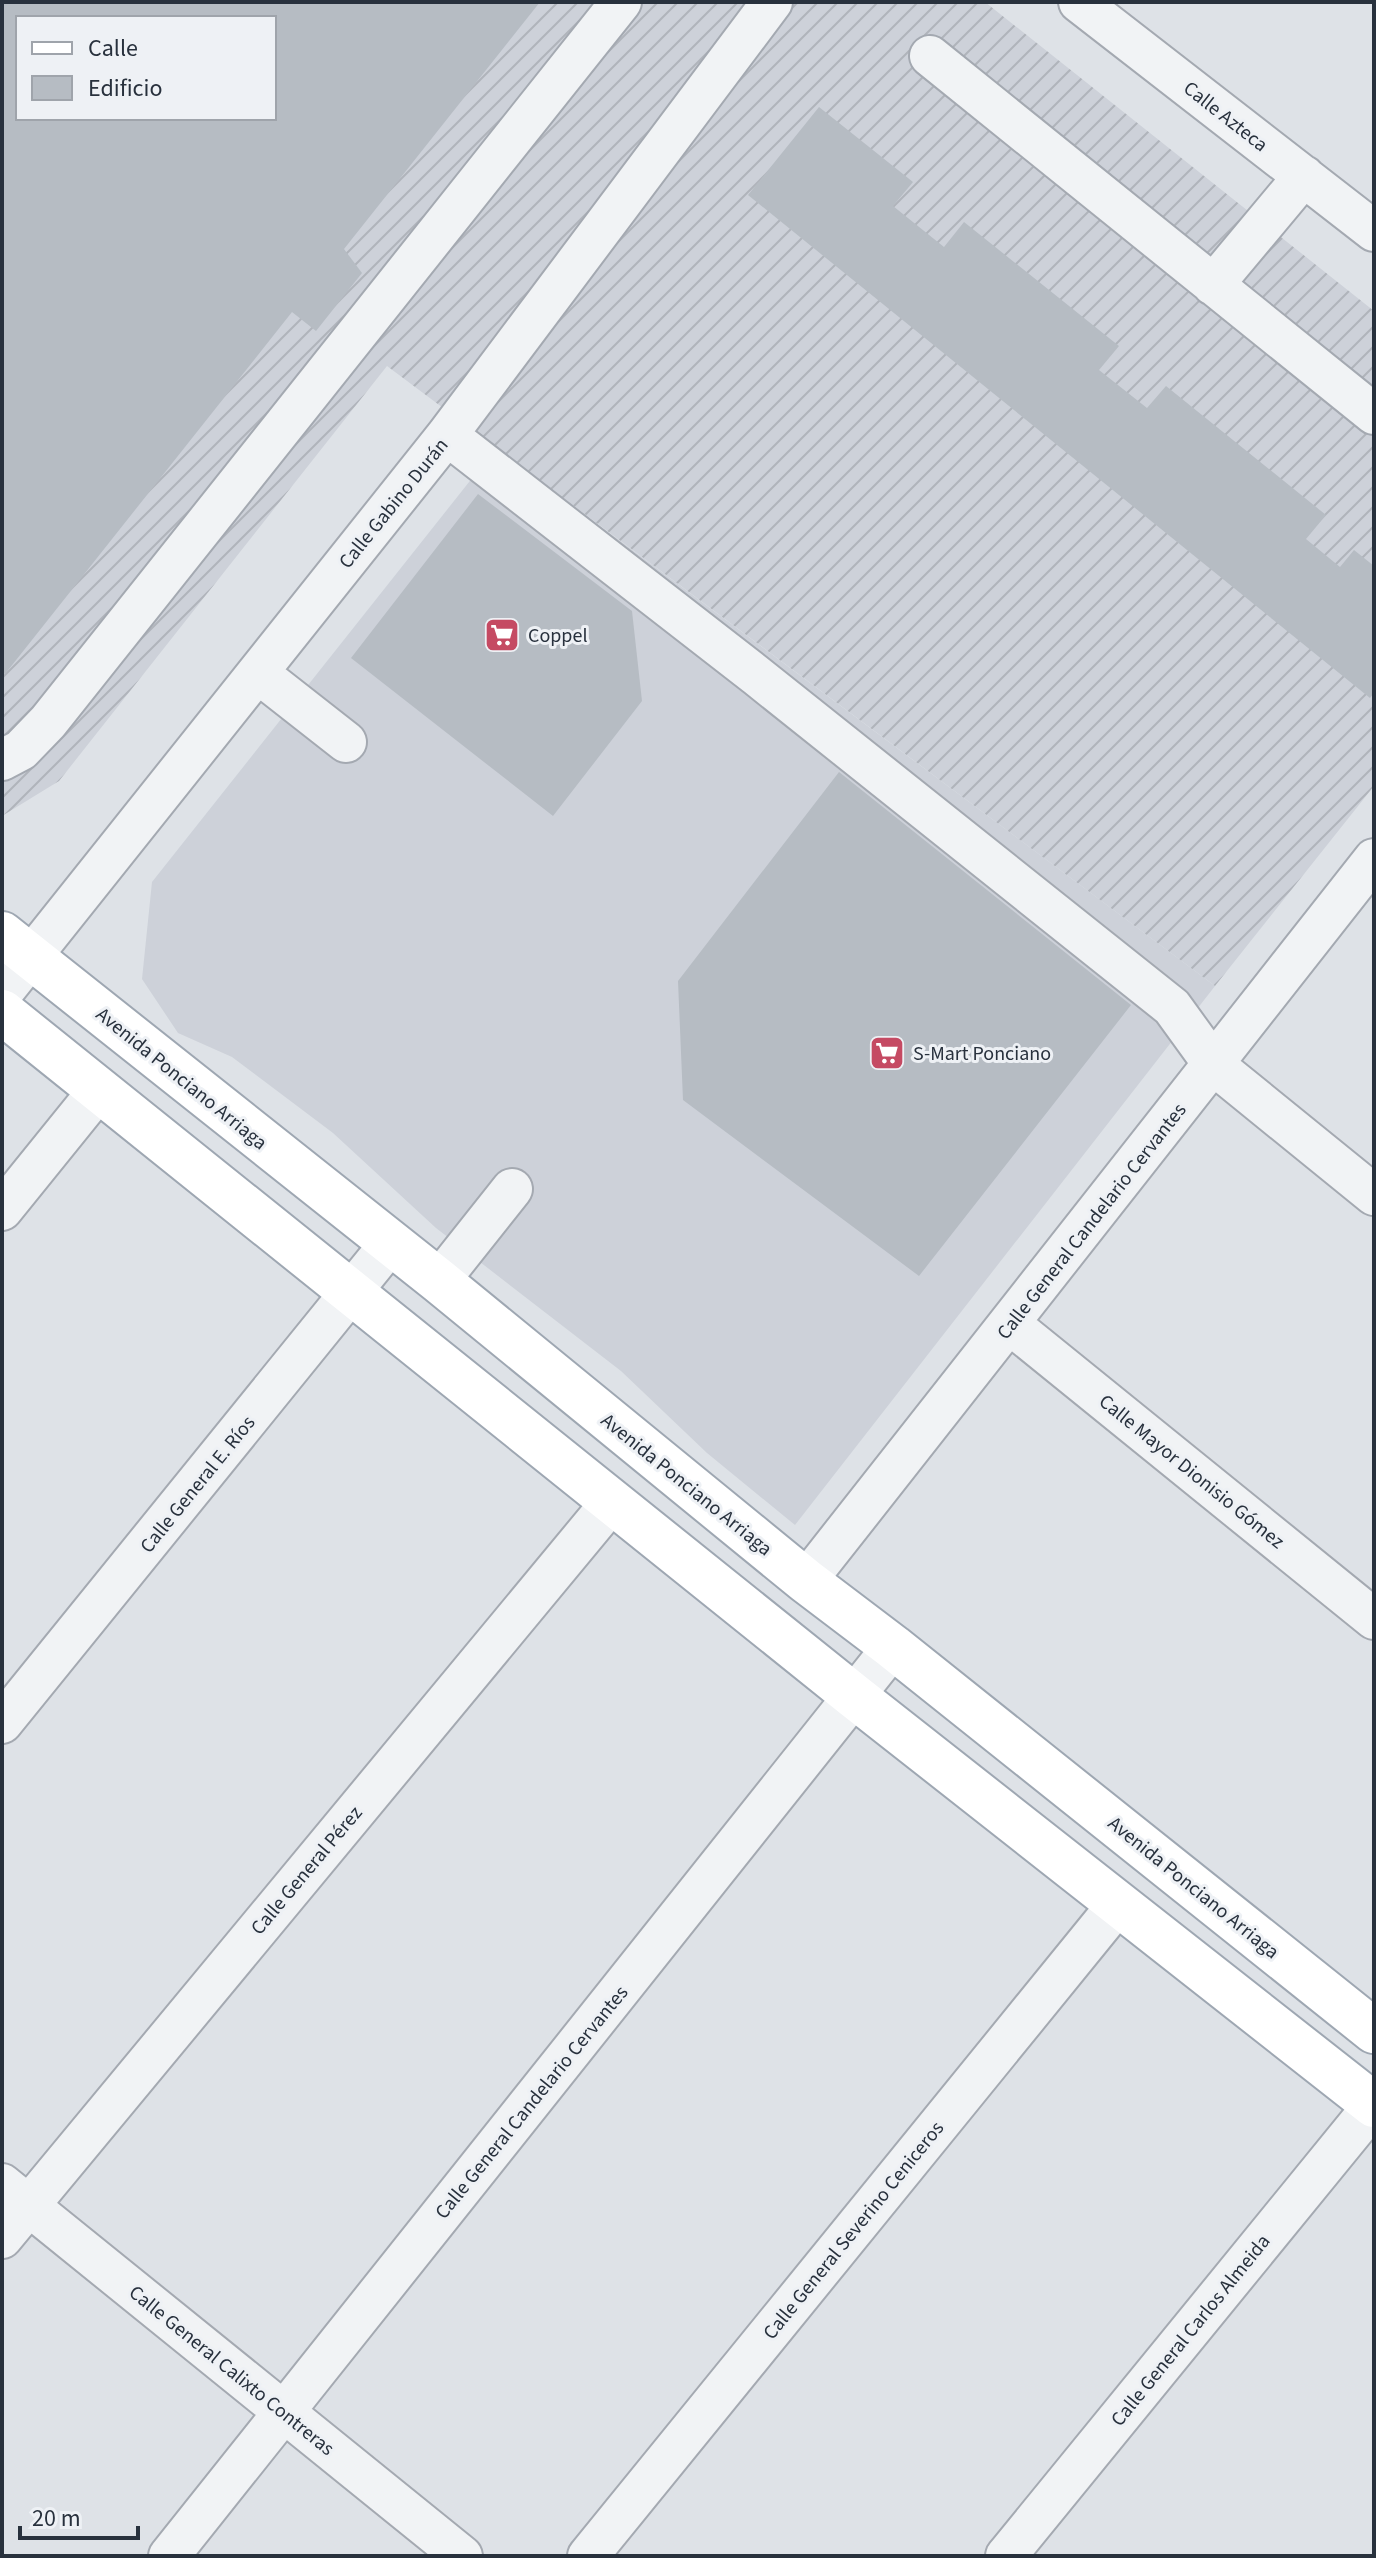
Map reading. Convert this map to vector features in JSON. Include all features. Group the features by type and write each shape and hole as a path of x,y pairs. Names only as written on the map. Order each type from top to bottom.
{"main road":[{"name":"Avenida Ponciano Arriaga","path":"16,945 439,1281 806,1581 1374,2031"},
{"path":"2,1012 611,1503 1374,2105"}],"street":[{"path":"2,760 21,750 48,722 621,2"},
{"name":"Calle Gabino Durán","path":"2,993 16,945 258,673 447,435 772,2"},
{"name":"Calle Azteca","path":"1079,2 1374,231"},
{"path":"930,56 1374,414"},
{"path":"1213,285 1304,176"},
{"path":"447,435 757,676 1172,1007 1214,1065 1374,1195"},
{"path":"258,673 346,742"},
{"name":"Calle General Candelario Cervantes","path":"806,1581 1374,859"},
{"path":"2,1210 99,1090"},
{"path":"439,1281 512,1189"},
{"name":"Calle General E. Ríos","path":"2,1723 390,1244"},
{"name":"Calle Mayor Dionisio Gómez","path":"1010,1324 1374,1619"},
{"name":"Calle General Pérez","path":"2,2238 15,2195 611,1503"},
{"name":"Calle General Candelario Cervantes","path":"169,2556 893,1647"},
{"name":"Calle General Severino Ceniceros","path":"588,2556 1119,1903"},
{"name":"Calle General Carlos Almeida","path":"1006,2556 1374,2105"},
{"name":"Calle General Calixto Contreras","path":"15,2195 462,2556"}],"shaded area":[{"path":"2,2 985,2 1374,311 1374,786 1215,986 387,366 59,781 2,816"},
{"path":"496,448 1215,986 795,1525 707,1453 621,1371 436,1228 333,1133 232,1057 178,1033 142,979 152,882"}],"building":[{"path":"2,2 540,2 344,249 362,273 316,331 292,312 5,674 2,672"},
{"path":"819,107 913,182 893,206 944,247 964,222 1119,346 1099,370 1147,408 1166,386 1326,515 1306,539 1340,567 1354,550 1374,566 1374,693 1370,698 748,195"},
{"name":"Coppel","path":"478,494 632,611 642,701 553,816 351,658"},
{"name":"S-Mart Ponciano","path":"839,772 1131,1005 919,1276 683,1100 678,981"}],"place":[{"name":"Coppel","path":"502,635"},
{"name":"S-Mart Ponciano","path":"887,1053"}]}
